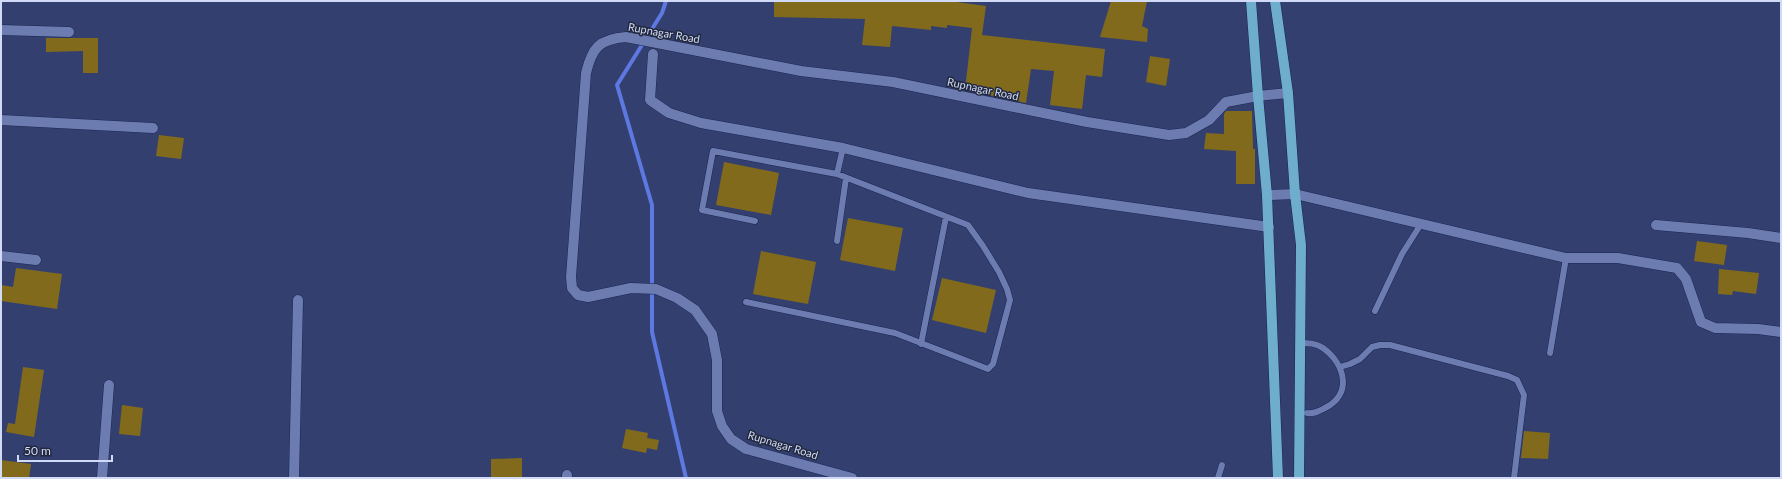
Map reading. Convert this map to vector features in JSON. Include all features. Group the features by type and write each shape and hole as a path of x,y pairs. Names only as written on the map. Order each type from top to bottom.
{"main road":[{"path":"1251,1 1269,227 1278,478"},
{"path":"1275,1 1288,93 1295,194 1301,245 1299,478"}],"street":[{"path":"1,30 69,32"},
{"name":"Rupnagar Road","path":"852,478 746,448 732,439 722,426 717,411 717,360 712,334 695,310 677,298 656,289 631,288 588,297 578,295 572,288 571,276 586,73 590,57 599,45 611,38 626,37 801,72 893,82 1087,122 1170,135 1186,133 1209,120 1226,102 1258,96 1288,93"},
{"path":"653,54 650,100 669,113 701,123 843,148 1028,193 1269,227"},
{"path":"1,120 153,128"},
{"path":"1267,195 1295,194 1566,258 1618,258 1677,268 1686,279 1701,322 1715,328 1758,329 1781,332"},
{"path":"1656,225 1748,233 1781,238"},
{"path":"1,256 36,260"},
{"path":"294,478 298,300"},
{"path":"102,478 109,385"}],"lane":[{"path":"837,174 843,148"},
{"path":"746,302 895,333 988,369 993,364 1010,300 1007,289 999,272 968,225 837,174 713,151 702,210 755,221"},
{"path":"837,241 846,178"},
{"path":"921,344 946,217"},
{"path":"1375,311 1402,254 1421,224"},
{"path":"1550,353 1566,258"},
{"path":"1299,342 1312,343 1323,348 1340,367 1343,378 1342,388 1337,399 1330,406 1316,413 1308,413"},
{"path":"1340,367 1350,364 1360,358 1372,347 1390,345 1508,376 1517,380 1524,395 1514,478"},
{"path":"1218,478 1222,465"}],"building":[{"path":"774,1 949,1 986,6 982,35 1105,49 1102,77 1086,75 1082,109 1050,105 1054,71 1031,69 1026,103 965,90 972,28 947,25 947,28 931,26 931,30 892,26 890,47 862,45 865,19 774,17"},
{"path":"1111,1 1147,1 1142,26 1148,29 1147,42 1100,37"},
{"path":"46,38 98,38 98,73 83,73 83,51 46,52"},
{"path":"1150,56 1170,59 1166,86 1146,82"},
{"path":"1226,111 1252,111 1253,149 1255,149 1255,184 1236,184 1236,151 1204,149 1206,133 1224,134 1224,114"},
{"path":"159,135 184,138 181,159 156,156"},
{"path":"724,162 779,173 771,215 716,205"},
{"path":"848,218 903,228 895,271 840,260"},
{"path":"1697,241 1727,245 1724,265 1694,261"},
{"path":"761,251 816,262 808,304 753,294"},
{"path":"16,268 62,274 57,309 1,301 1,285 13,287"},
{"path":"1719,269 1759,273 1756,294 1733,291 1732,295 1718,294"},
{"path":"942,278 996,290 986,333 932,320"},
{"path":"23,367 44,370 34,437 6,432 8,423 15,424"},
{"path":"122,405 143,408 140,436 119,434"},
{"path":"626,429 648,433 647,438 659,440 657,450 647,448 646,453 622,448"},
{"path":"1524,431 1550,433 1548,459 1521,458"},
{"path":"522,458 522,478 491,478 491,459"},
{"path":"1,460 31,464 29,478 1,478"}],"waterway":[{"path":"666,1 662,13 617,85 652,205 652,332 686,478"}]}
